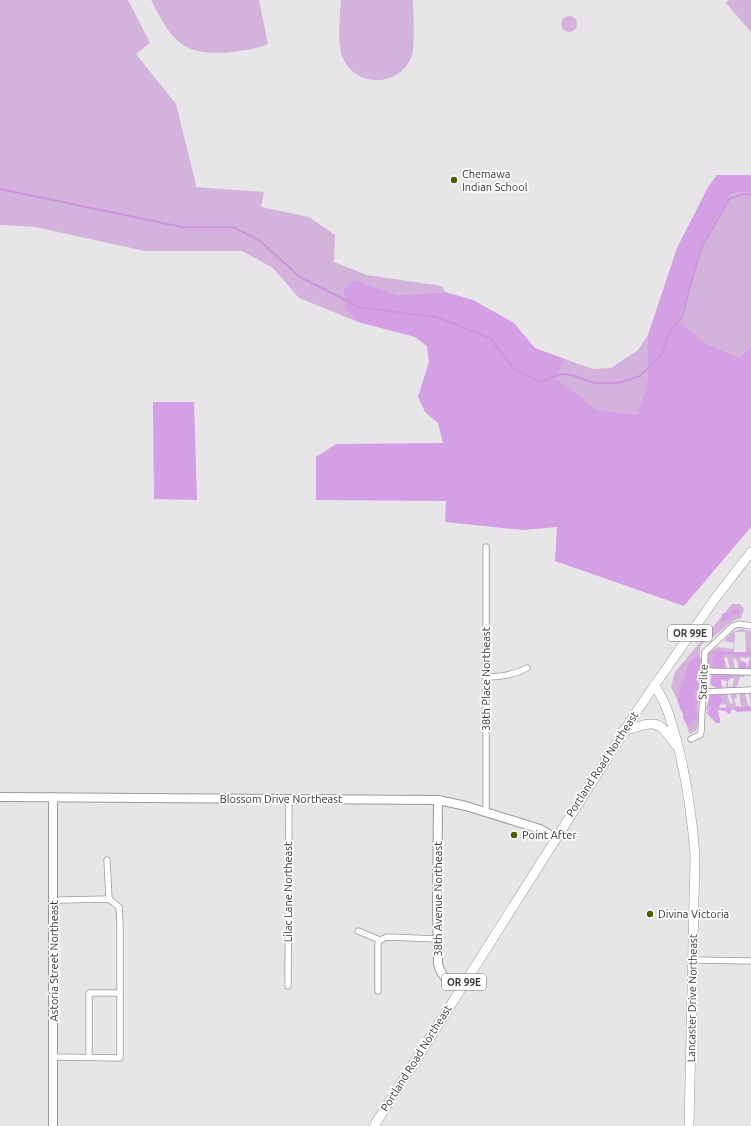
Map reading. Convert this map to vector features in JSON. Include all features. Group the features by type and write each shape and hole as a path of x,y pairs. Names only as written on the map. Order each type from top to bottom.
{"main road":[{"name":"Portland Road Northeast","path":"374,1126 623,731 714,600 751,552"},
{"name":"Lancaster Drive Northeast","path":"654,686 666,704 679,749 693,821 695,855 689,1126"},
{"path":"623,731 650,724 656,724 661,727 679,749"}],"street":[{"name":"38th Place Northeast","path":"486,547 486,812"},
{"name":"Starlite","path":"691,739 700,735 701,732 705,652 729,628 736,624 751,626"},
{"path":"486,677 505,676 520,672 527,668"},
{"path":"704,671 751,672"},
{"path":"703,692 751,690"},
{"name":"Blossom Drive Northeast","path":"0,797 438,800 486,812 540,829 555,838"},
{"name":"Astoria Street Northeast","path":"53,797 53,1126"},
{"name":"Lilac Lane Northeast","path":"288,986 289,798"},
{"name":"38th Avenue Northeast","path":"438,800 437,957 441,973 448,982 461,988"},
{"path":"107,860 109,900"},
{"path":"53,1057 120,1058 119,907 109,900 60,900 54,902"},
{"path":"358,931 380,940 387,937 437,939"},
{"path":"378,991 378,944 380,940"},
{"path":"693,960 751,961"},
{"path":"89,1057 89,993 120,993"}],"shaded area":[{"path":"0,0 128,0 150,43 136,54 176,104 196,185 195,187 264,192 261,207 309,217 335,235 334,262 367,275 442,286 445,292 399,295 355,280 346,310 358,322 299,298 273,268 242,251 145,251 35,227 0,225"},
{"path":"151,0 259,0 268,44 233,52 216,53 190,49 173,36 158,14"},
{"path":"341,0 413,0 413,52 405,68 397,75 387,79 366,79 349,68 343,58 340,46 339,30"},
{"path":"728,0 751,0 751,32 726,3"},
{"path":"569,16 575,18 577,24 575,30 569,32 563,30 561,24 563,18"},
{"path":"717,175 751,175 751,193 742,192 730,195 699,251 688,294 678,321 709,345 740,357 751,346 751,527 684,606 555,561 557,527 523,530 445,522 446,501 316,500 316,457 336,444 443,443 438,423 425,412 418,397 429,362 427,346 415,337 358,322 346,310 344,289 355,280 399,295 445,292 473,300 514,323 535,348 565,359 556,378 597,409 637,415 648,379 648,335 677,248 708,187"},
{"path":"742,192 751,193 751,346 740,357 709,345 678,321 688,294 699,251 730,195"},
{"path":"648,335 648,379 637,415 597,409 556,378 565,359 593,369 611,368 638,350"},
{"path":"153,402 194,402 197,500 154,499"},
{"path":"732,604 740,604 744,609 741,618 731,622 716,635 706,639 700,647 698,723 696,731 689,734 683,711 671,687 675,672"},
{"path":"736,608 741,611 740,614 733,614 729,620 723,622 721,619 722,614 732,612"},
{"path":"742,629 751,631 751,665 749,657 744,659 743,657 740,658 742,663 747,668 739,669 736,658 733,659 735,669 730,669 727,657 724,658 727,668 708,668 708,652 718,647 733,649 734,643 724,641 734,632","holes":["745,630 746,652 734,652 735,632 745,632"]},
{"path":"712,651 751,651 751,656 722,655 724,658 724,666 718,670 720,676 724,671 731,673 732,676 728,681 723,679 721,681 722,687 720,689 710,684 714,669 712,662 714,655 711,653"},
{"path":"698,656 702,659 700,676 694,680 699,685 698,690 694,693 696,703 694,708 698,714 698,718 689,725 686,724 683,718 683,714 677,699 688,666 691,661"},
{"path":"749,660 751,660 751,670 742,670 738,667 743,661 747,664 746,666 748,666"},
{"path":"748,672 751,673 751,676 745,673 744,677 740,677 736,689 725,689 727,681 728,686 732,687 734,679 722,676 720,686 724,689 714,686 711,682 711,676 714,673"},
{"path":"713,693 720,695 722,701 719,708 728,707 731,709 731,713 729,714 725,711 718,710 720,723 716,723 707,712 712,710 708,705 710,696"},
{"path":"719,693 727,693 730,704 733,703 730,694 736,693 737,698 734,699 737,708 741,707 739,693 745,693 748,706 751,706 751,710 706,710 709,696 713,694 717,709 727,709 725,704 722,705"},
{"path":"751,693 751,706 749,694"},
{"path":"738,706 743,708 751,706 751,711 737,712 734,709"}],"waterway":[{"path":"0,189 182,227 233,227 259,240 300,277 359,307 436,317 490,338 514,369 541,382 560,374 572,375 595,383 618,383 640,376 661,356 670,331 682,317 700,251 729,199 743,194 751,195"}],"place":[{"name":"Chemawa Indian School","path":"454,180"},
{"name":"Point After","path":"514,835"},
{"name":"Divina Victoria","path":"650,914"}]}
